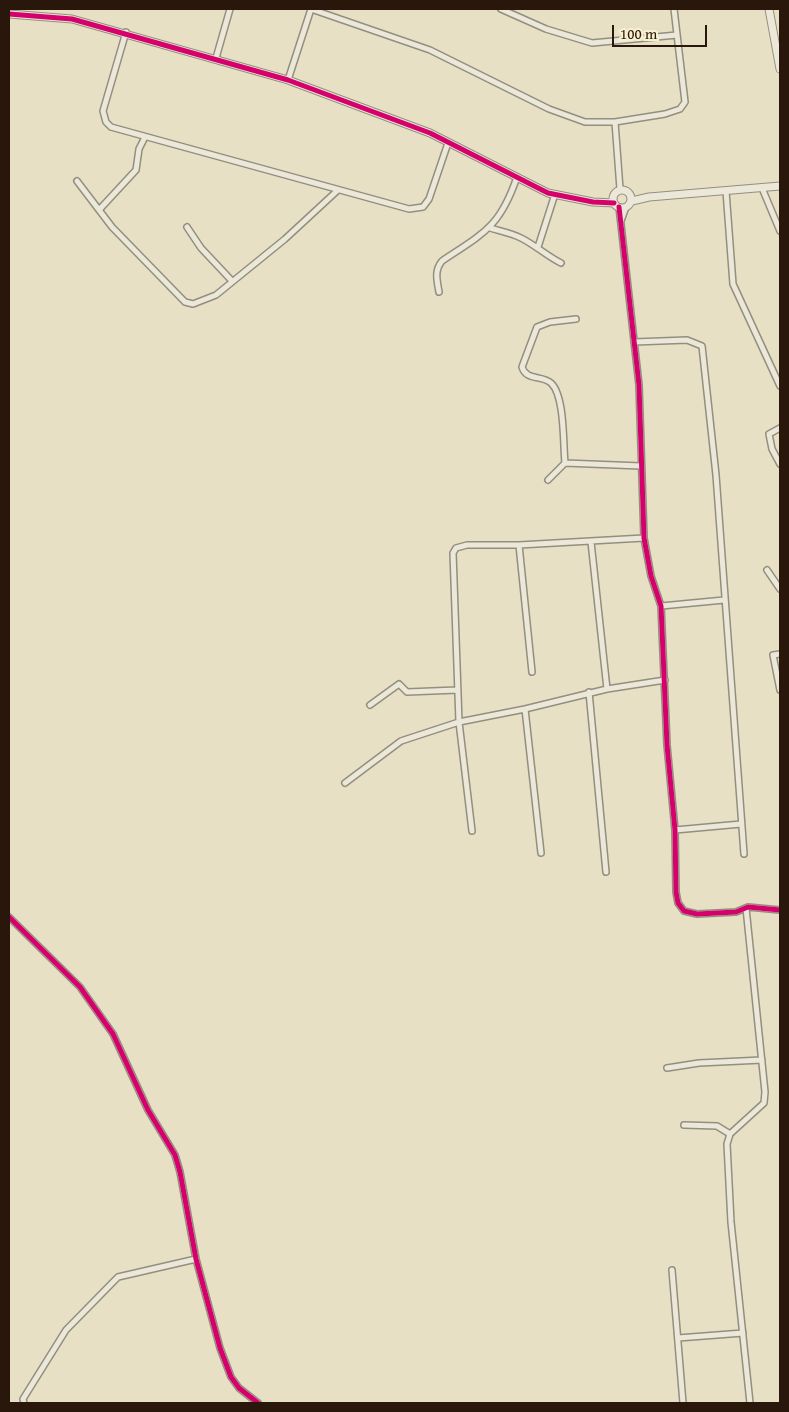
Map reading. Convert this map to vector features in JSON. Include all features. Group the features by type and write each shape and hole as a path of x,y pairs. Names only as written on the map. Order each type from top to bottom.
{"street":[{"path":"38,16 40,9"},
{"path":"216,58 230,9"},
{"path":"288,80 311,9 365,26 430,50 548,109 585,122 615,122 665,114 683,106 685,102 674,9"},
{"path":"502,9 546,29 592,43 677,36"},
{"path":"769,9 780,69"},
{"path":"9,14 72,19 126,32 288,80 430,133 555,194 593,202 621,203 650,197 780,186"},
{"path":"126,32 103,117 111,127 409,209 423,207 429,200 448,143"},
{"path":"615,122 621,222 639,385 644,538 651,576 661,606 667,745 675,830 676,892 678,903 684,911 698,914 736,912 746,908 780,910"},
{"path":"99,210 136,170 139,149 145,136"},
{"path":"439,292 436,274 438,267 490,228 508,203 517,177"},
{"path":"77,181 112,227 185,302 193,304 204,302 216,295 284,239 338,190"},
{"path":"762,188 780,231"},
{"path":"620,189 650,197"},
{"path":"726,190 733,284 780,386"},
{"path":"621,203 629,192"},
{"path":"538,248 555,194"},
{"path":"188,227 201,248 232,281"},
{"path":"490,228 518,237 538,248 545,255 562,262"},
{"path":"565,463 562,409 558,393 551,383 528,376 522,366 536,327 550,322 576,319"},
{"path":"634,342 687,340 702,346 716,475 744,854"},
{"path":"780,428 769,434 772,449 780,464"},
{"path":"548,480 565,463 641,466"},
{"path":"472,831 457,690 453,554 459,546 467,544 519,545 644,538"},
{"path":"591,542 607,688"},
{"path":"519,545 532,672"},
{"path":"766,570 780,589"},
{"path":"661,606 724,600"},
{"path":"780,654 773,655 780,690"},
{"path":"345,783 401,741 460,722 525,709 607,688 665,680"},
{"path":"370,705 399,684 407,692 457,690"},
{"path":"589,692 606,872"},
{"path":"525,709 541,853"},
{"path":"675,830 741,824"},
{"path":"746,908 762,1060 764,1104 730,1134 727,1144 731,1222 750,1403"},
{"path":"9,916 80,987 114,1034 148,1110 174,1155 180,1172 196,1259 220,1348 231,1377 239,1388 258,1403"},
{"path":"667,1068 699,1063 762,1060"},
{"path":"684,1125 717,1126 730,1134"},
{"path":"24,1403 23,1399 66,1330 118,1277 196,1259"},
{"path":"672,1270 682,1403"},
{"path":"678,1338 744,1333"}],"cycle path":[{"path":"9,14 72,19 288,80 430,133 548,193 593,202 614,203"},
{"path":"619,207 639,385 644,538 651,576 661,606 667,745 675,830 676,892 678,903 684,911 697,914 736,912 748,907 780,910"},
{"path":"9,917 80,987 113,1034 148,1110 175,1155 180,1172 196,1259 220,1348 231,1377 239,1388 258,1403"}]}
